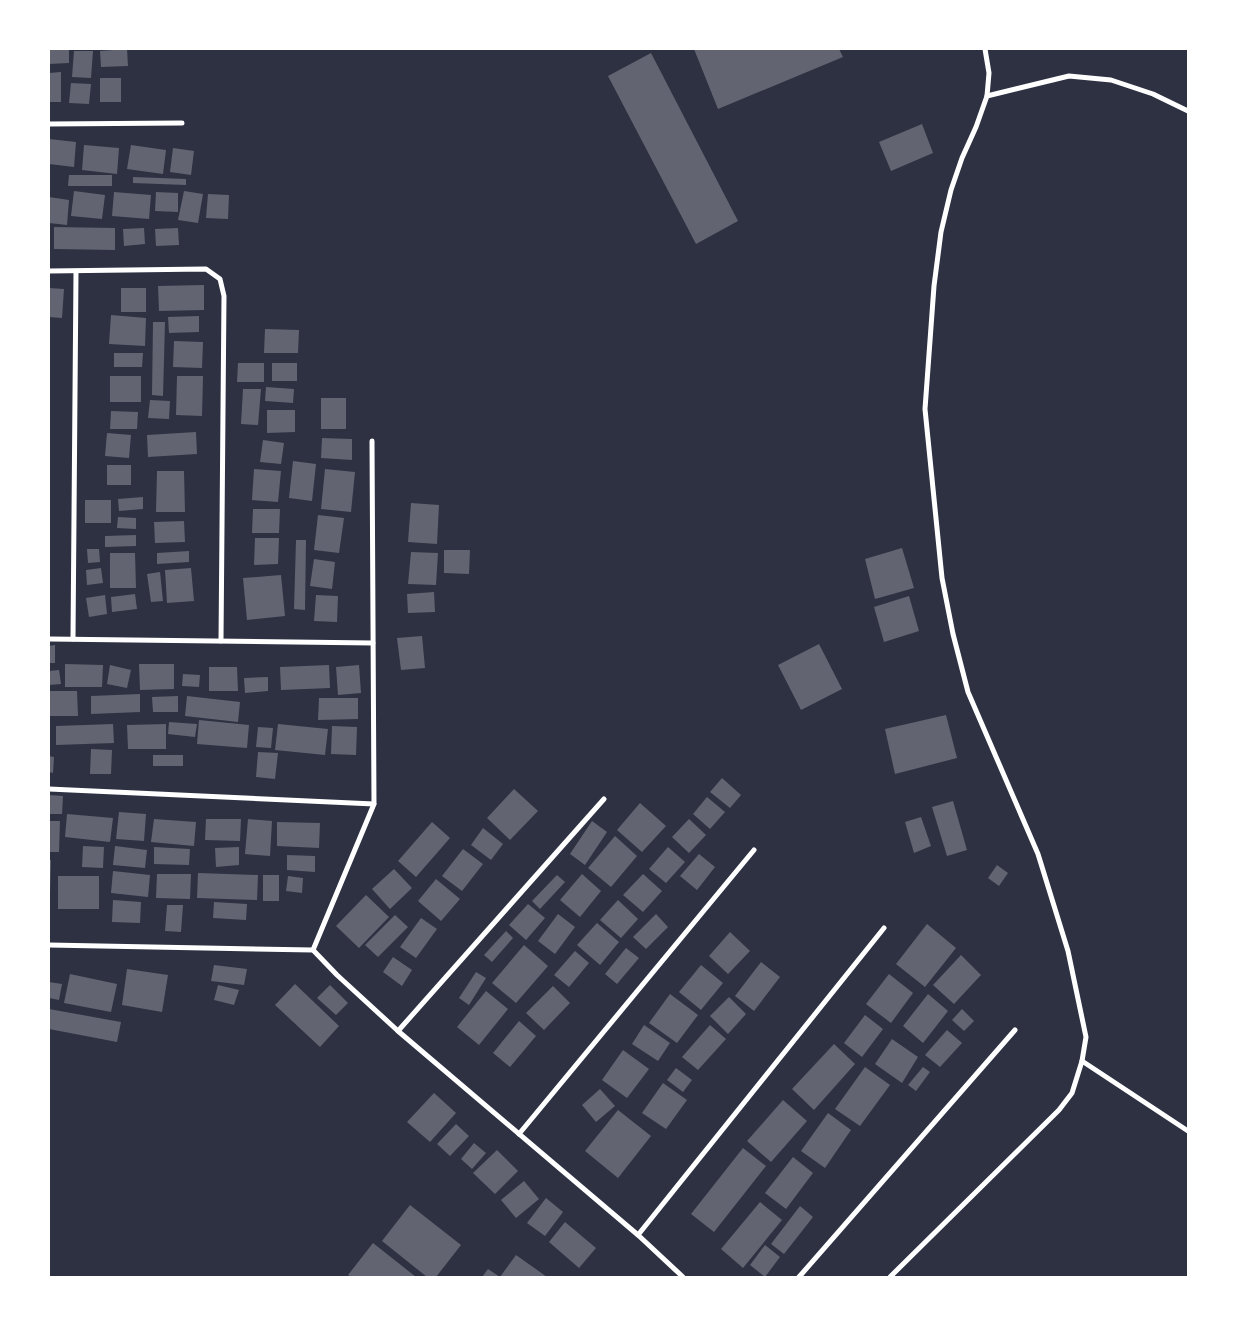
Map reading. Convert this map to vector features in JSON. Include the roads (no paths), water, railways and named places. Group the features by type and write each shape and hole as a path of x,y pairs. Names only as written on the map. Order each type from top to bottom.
{"street":[{"path":"890,1277 1059,1110 1072,1092 1082,1061 1086,1037 1068,951 1038,854 968,692 953,634 942,578 925,409 934,286 942,232 951,190 987,96 989,73 985,49"},
{"path":"987,96 1069,76 1111,80 1153,94 1188,111"},
{"path":"49,124 182,123"},
{"path":"49,271 206,269 220,279 224,296 221,641"},
{"path":"73,639 76,272"},
{"path":"313,950 374,804 372,441"},
{"path":"49,639 373,643"},
{"path":"49,788 374,804"},
{"path":"398,1031 604,799"},
{"path":"519,1134 754,850"},
{"path":"638,1235 884,928"},
{"path":"49,945 313,950 337,975 398,1031 638,1235 683,1277"},
{"path":"798,1277 1014,1030"},
{"path":"1082,1061 1188,1131"}]}
